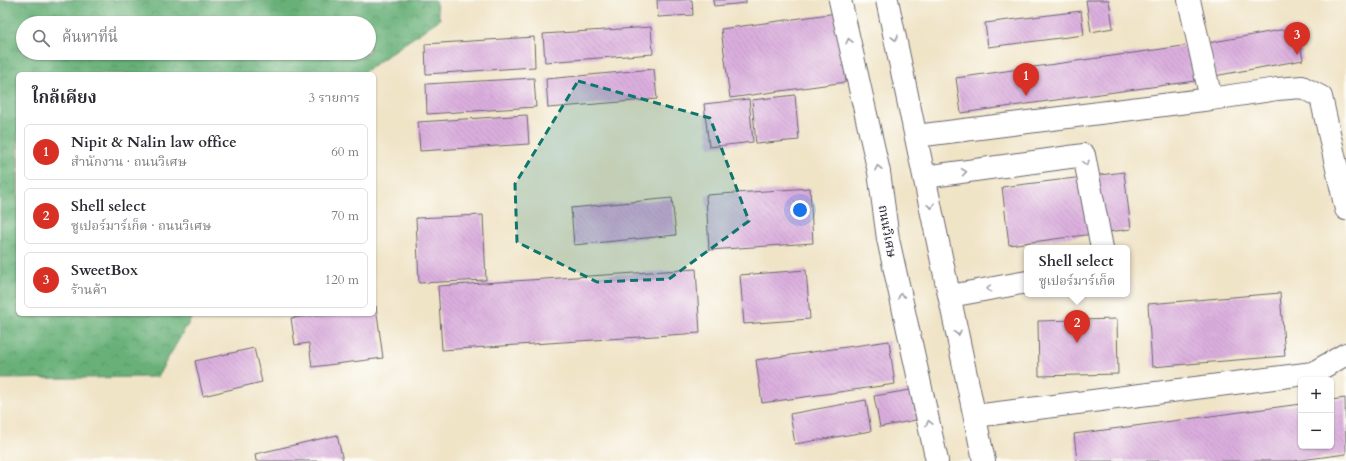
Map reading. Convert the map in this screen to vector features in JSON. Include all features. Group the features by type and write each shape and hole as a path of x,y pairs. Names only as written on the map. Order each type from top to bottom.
{"main road":[{"name":"ถนนวิเศษ","path":"840,0 879,172 888,239 937,461"},
{"path":"886,0 925,177 984,461"},
{"path":"1188,0 1211,99"},
{"path":"916,136 1302,87 1320,97 1346,209"},
{"path":"925,177 1084,155 1101,245"},
{"path":"950,296 1024,283"},
{"path":"975,416 1313,373 1346,354"}],"highlighted area":[{"path":"578,81 629,94 710,118 749,221 669,279 597,282 517,242 515,184"}],"green space":[{"path":"0,0 435,0 440,19 364,72 16,72 16,316 193,316 157,377 0,379"}],"building":[{"path":"657,0 692,0 693,15 658,17"},
{"path":"713,0 746,0 746,3 714,6"},
{"path":"1086,0 1109,0 1113,28 1091,32"},
{"path":"1081,11 1084,35 988,47 985,23"},
{"path":"837,13 846,82 730,98 721,29"},
{"path":"651,27 653,54 545,62 543,34"},
{"path":"1297,27 1303,60 1214,76 1208,43"},
{"path":"534,37 535,67 426,74 425,44"},
{"path":"1190,45 1195,81 961,113 956,78"},
{"path":"654,69 657,99 548,108 546,79"},
{"path":"534,78 536,107 427,114 426,84"},
{"path":"795,95 799,140 756,144 752,100"},
{"path":"749,99 753,142 709,147 704,104"},
{"path":"527,115 529,144 420,151 418,122"},
{"path":"1124,172 1131,229 1009,245 1002,187"},
{"path":"810,188 813,243 709,250 706,195"},
{"path":"672,198 676,235 574,245 571,208"},
{"path":"483,215 486,280 419,283 416,218"},
{"path":"696,269 700,333 442,350 438,286"},
{"path":"806,270 810,319 744,324 740,275"},
{"path":"1280,293 1285,356 1152,367 1148,304"},
{"path":"376,306 383,358 312,367 309,343 295,345 291,318 306,316 376,316"},
{"path":"1117,319 1118,374 1039,376 1038,321"},
{"path":"889,341 895,384 762,403 756,360"},
{"path":"254,348 262,382 203,396 195,361"},
{"path":"910,390 916,420 880,427 874,396"},
{"path":"1345,398 1346,454 1294,461 1077,461 1074,434 1298,404 1298,449 1334,449 1334,400"},
{"path":"866,400 871,431 795,444 790,414"},
{"path":"337,435 343,461 256,461 255,454"}],"place":[{"name":"SweetBox","path":"1297,55"},
{"name":"Nipit & Nalin law office","path":"1026,96"},
{"name":"Shell select","path":"1077,343"}]}
